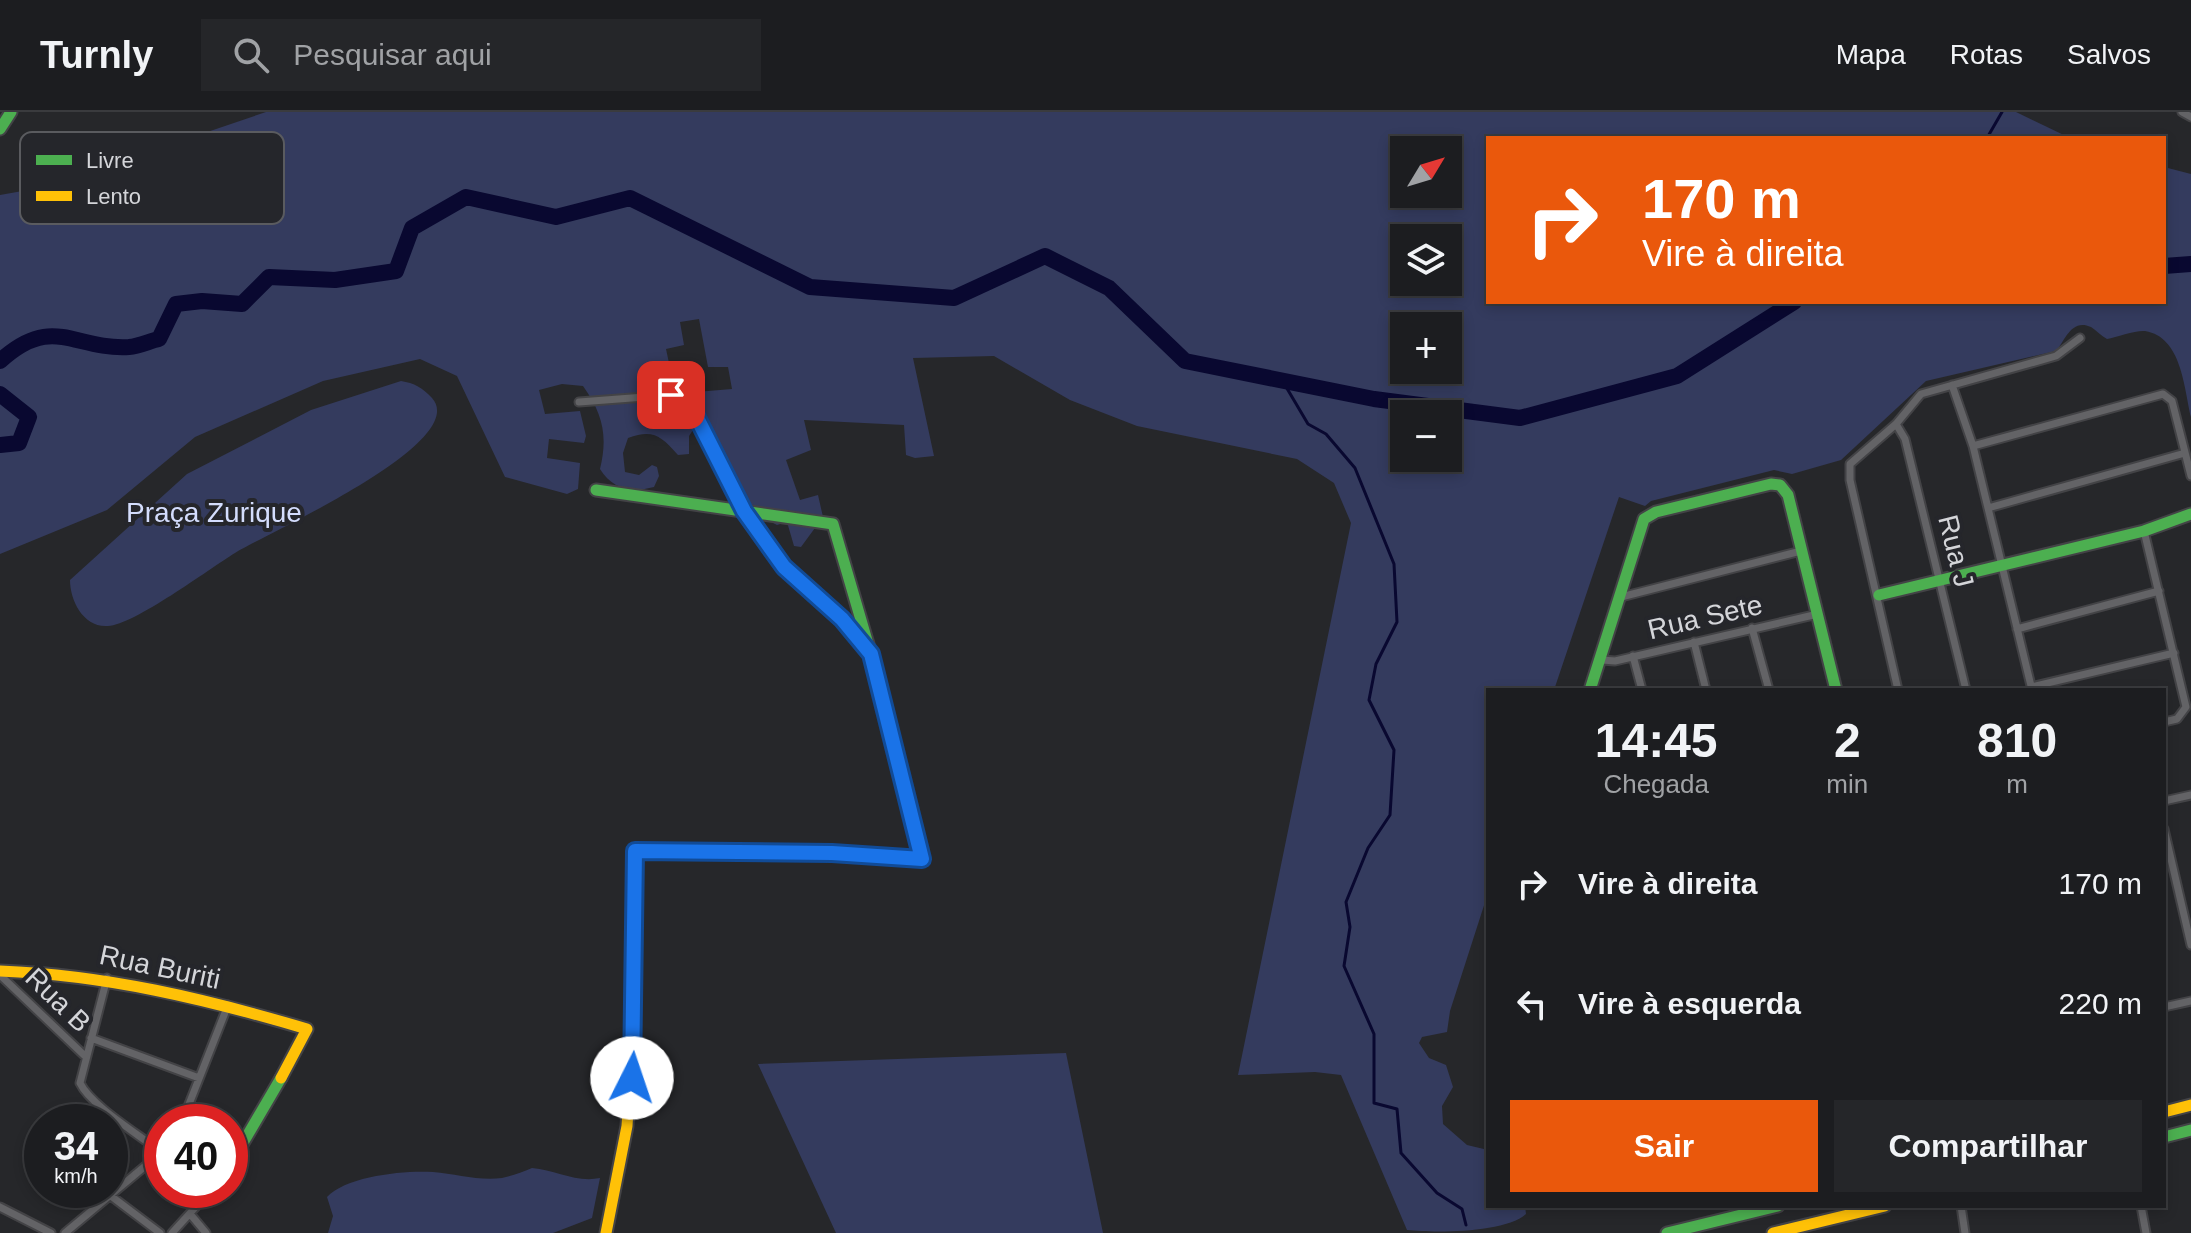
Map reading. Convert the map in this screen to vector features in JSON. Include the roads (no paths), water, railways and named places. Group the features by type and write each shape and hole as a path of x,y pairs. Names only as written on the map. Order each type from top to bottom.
{"street":[{"path":"0,129 11,112"},
{"path":"2182,112 2191,117"},
{"path":"1898,688 1879,595 1850,480 1850,464 1896,424 1921,394 2056,356 2080,338"},
{"path":"1952,385 1973,446 2032,688 2174,653"},
{"path":"1973,446 2163,394 2172,401 2191,476"},
{"path":"579,402 671,395 681,398 692,408 744,511 784,567 842,619 871,654"},
{"name":"Rua J","path":"1896,424 1905,439 1966,688"},
{"path":"1988,508 2185,453"},
{"path":"1591,688 1644,519 1656,512 1771,484 1780,485 1788,495 1836,688"},
{"path":"596,490 833,524 871,654 922,859 832,853 635,851 634,1054 627,1126 606,1233"},
{"path":"1879,595 2144,531 2191,514"},
{"path":"2144,531 2186,707 2177,719 2166,722"},
{"path":"1621,597 1801,551"},
{"path":"2017,629 2159,591"},
{"name":"Rua Sete","path":"1602,660 1633,656 1818,614"},
{"path":"1752,628 1768,688"},
{"path":"1694,642 1706,688"},
{"path":"1633,656 1641,688"},
{"path":"2166,801 2191,795"},
{"path":"2166,838 2191,945"},
{"name":"Rua Buriti","path":"0,973 107,977 228,1005 307,1029 248,1136"},
{"name":"Rua B","path":"0,973 86,1057"},
{"path":"107,977 80,1083 85,1093 144,1139"},
{"path":"2166,1007 2191,1001"},
{"path":"189,1104 228,1005"},
{"path":"91,1038 199,1078"},
{"path":"2166,1111 2191,1105"},
{"path":"2166,1136 2191,1130"},
{"path":"0,1207 51,1233"},
{"path":"65,1233 91,1208"},
{"path":"126,1208 160,1233"},
{"path":"172,1233 197,1208"},
{"path":"1667,1233 1770,1208"},
{"path":"1773,1233 1816,1228 1879,1208"},
{"path":"1961,1208 1965,1233"},
{"path":"2141,1208 2146,1233"},
{"path":"191,1215 206,1233"}],"waterway":[{"path":"1988,136 2002,112"},
{"path":"0,361 18,347 49,336 110,346 137,346 159,339 176,304 202,301 242,304 269,277 335,280 396,271 412,228 466,197 556,217 630,198 810,287 954,298 1045,256 1109,288 1185,361 1374,399 1520,418 1677,376 1791,304"},
{"path":"2166,266 2191,264"},
{"path":"1282,380 1308,424 1326,434 1355,468 1394,564 1397,622 1376,664 1369,700 1394,750 1390,815 1368,848 1346,902 1350,927 1344,966 1374,1034 1374,1103 1397,1109 1401,1153 1437,1193 1462,1209 1466,1225"},
{"path":"0,394 29,417 19,443 0,445"}],"park label":[{"name":"Praça Zurique","path":"214,512"}]}
